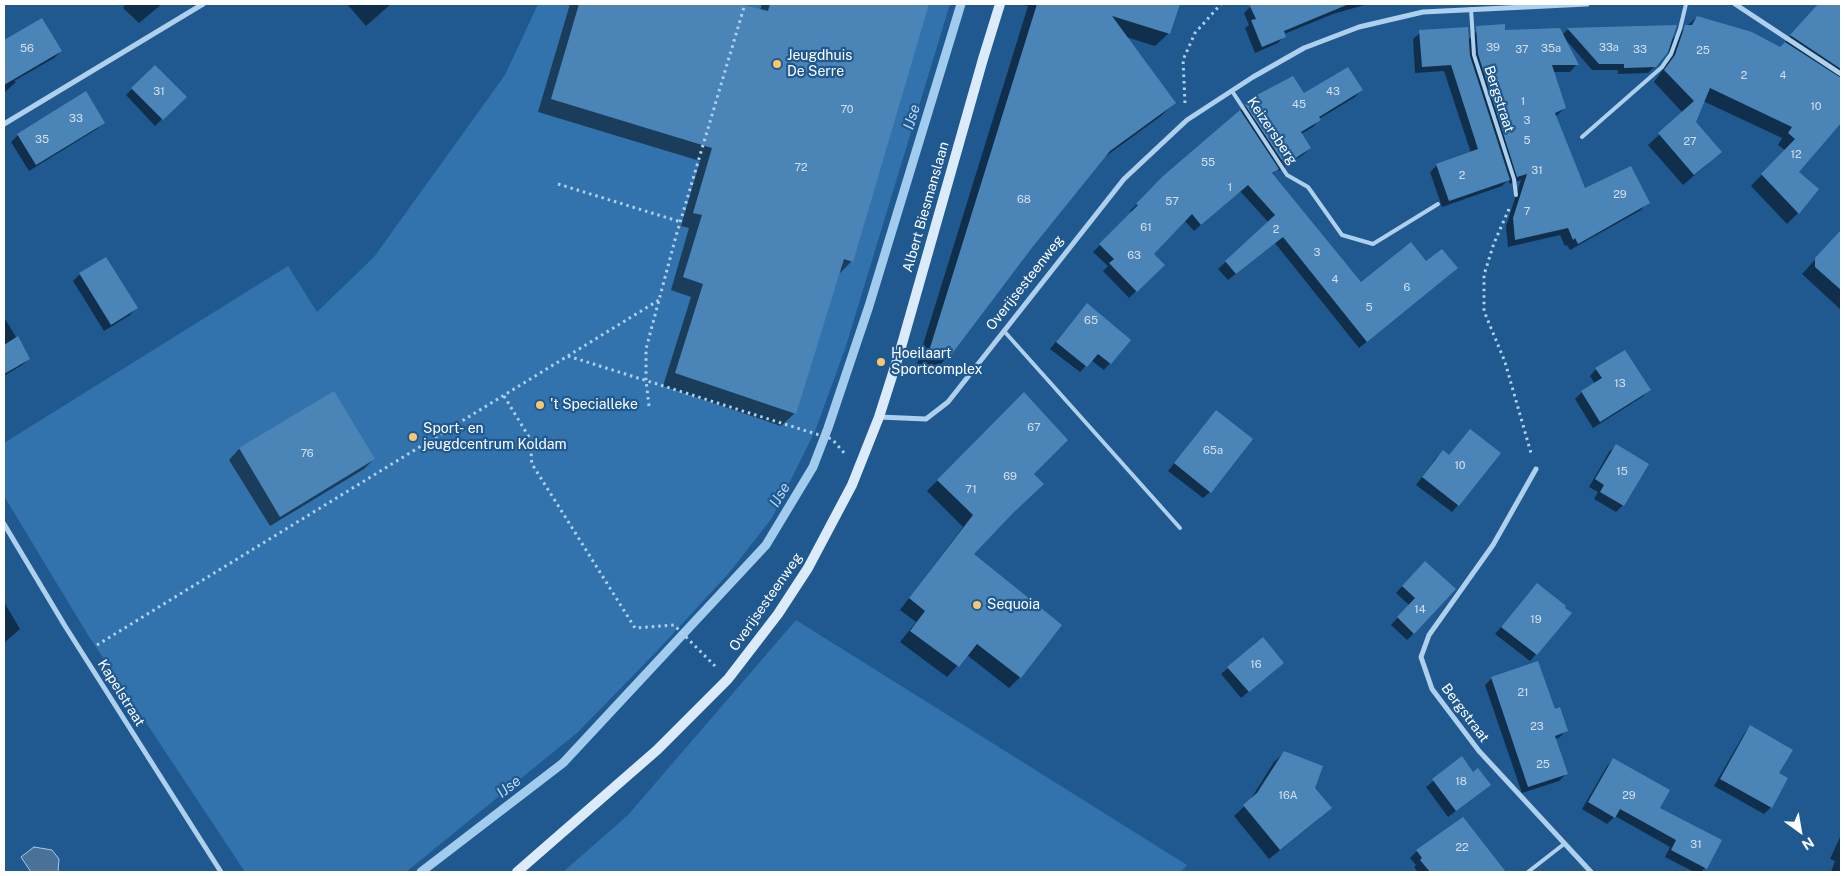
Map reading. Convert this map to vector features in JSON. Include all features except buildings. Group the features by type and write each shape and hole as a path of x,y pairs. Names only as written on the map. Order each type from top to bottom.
{"main road":[{"name":"Albert Biesmanslaan","path":"879,417 900,351 1000,4"},
{"name":"Overijsesteenweg","path":"517,872 656,750 728,679 778,614 808,568 852,486 879,417"}],"street":[{"path":"4,124 203,4"},
{"name":"Overijsesteenweg","path":"879,417 926,419 948,402 1124,179 1187,120 1304,48 1359,27 1422,12 1471,8 1587,4"},
{"path":"1735,4 1841,74"},
{"name":"Bergstraat","path":"1536,469 1493,545 1429,636 1422,657 1432,689 1479,752 1591,872"},
{"name":"Kapelstraat","path":"4,524 83,654 221,872"}],"lane":[{"path":"1582,137 1662,67 1670,54 1680,29 1686,4"},
{"name":"Bergstraat","path":"1471,8 1474,55 1514,179 1516,195"},
{"name":"Keizersberg","path":"1232,91 1287,175 1308,187 1342,235 1373,244 1438,204"},
{"path":"1004,331 1180,528"},
{"path":"1528,872 1564,844"}],"path":[{"path":"650,406 646,380 646,349 680,222 745,4"},
{"path":"1187,120 1183,60 1195,33 1221,4"},
{"path":"558,184 680,222"},
{"path":"1516,195 1494,243 1484,275 1484,311 1505,362 1536,469"},
{"path":"83,654 659,300"},
{"path":"568,356 832,439"},
{"path":"504,396 529,437 532,448 530,457 532,464 635,628 674,625 728,679"}],"shaded area":[{"name":"Sport- en jeugdcentrum Koldam","path":"538,4 950,4 845,349 815,431 772,518 729,573 578,732 406,872 245,872 88,635 4,496 4,443 288,266 317,312 374,257 505,75"},
{"path":"796,620 1187,865 1181,872 563,872 628,815"},
{"path":"34,847 52,850 59,859 58,872 31,872 21,857"}],"waterway":[{"name":"IJse","path":"421,872 563,763 766,545 813,467 828,428 869,306 961,4"}],"place":[{"name":"Jeugdhuis De Serre","path":"777,64"},
{"name":"Hoeilaart Sportcomplex","path":"881,362"},
{"name":"'t Specialleke","path":"540,405"},
{"name":"Sport- en jeugdcentrum Koldam","path":"413,437"},
{"name":"Sequoia","path":"977,605"}]}
